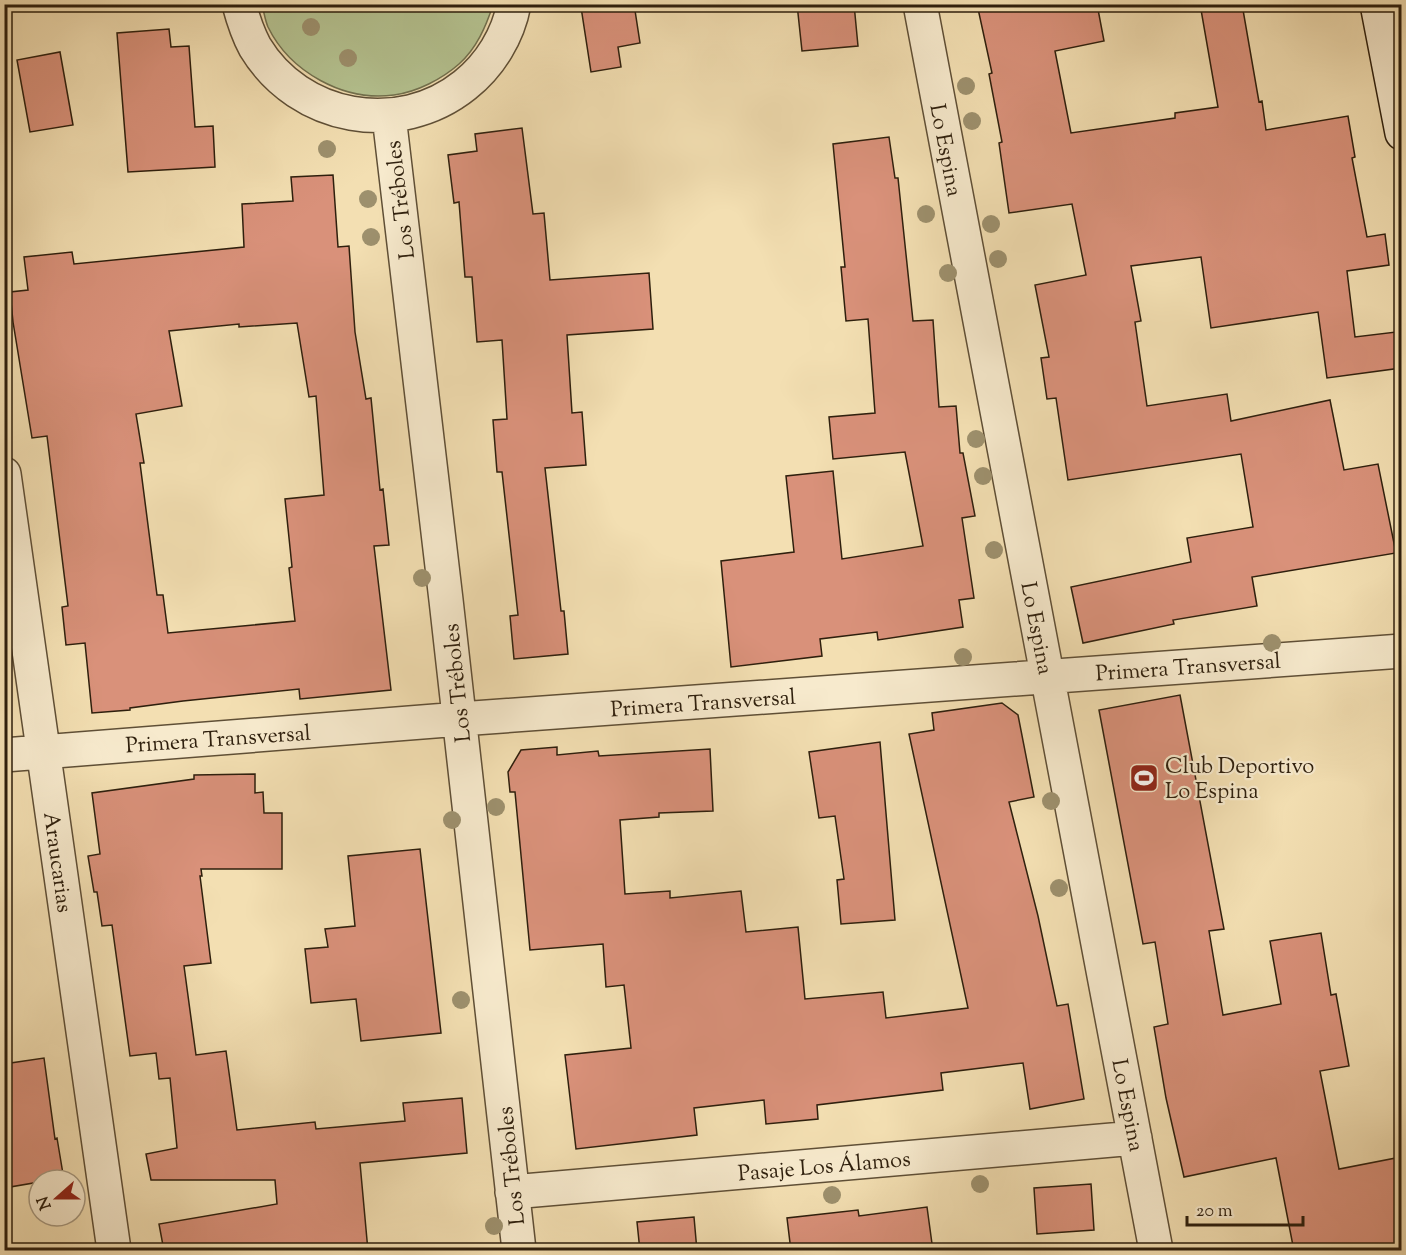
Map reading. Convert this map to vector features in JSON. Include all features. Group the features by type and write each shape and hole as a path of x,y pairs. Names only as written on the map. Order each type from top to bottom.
{"street":[{"path":"239,4 255,47 285,82 303,96 323,106 367,117 413,112 457,91 476,76 491,57 504,36 514,4"},
{"name":"Lo Espina","path":"920,4 1156,1251"},
{"path":"1377,4 1401,133"},
{"name":"Los Tréboles","path":"389,116 460,719 519,1251"},
{"name":"Araucarias","path":"4,474 114,1251"},
{"name":"Primera Transversal","path":"4,755 460,719 1401,651"},
{"name":"Pasaje Los Álamos","path":"512,1192 1135,1138"}],"green space":[{"path":"262,4 493,5 476,44 452,70 437,80 411,91 375,96 356,94 338,88 304,70 278,43 268,27"}],"building":[{"path":"597,4 634,4 640,43 618,47 621,67 591,72 581,7"},
{"path":"797,4 854,4 858,46 802,51"},
{"path":"977,4 1097,4 1104,41 1055,51 1071,133 1175,118 1175,113 1218,107 1200,4 1242,4 1266,130 1348,116 1355,157 1352,158 1367,237 1385,234 1389,265 1347,271 1355,337 1396,332 1401,368 1327,378 1318,312 1211,328 1201,257 1131,266 1141,321 1135,322 1147,406 1227,394 1231,421 1330,400 1344,470 1378,464 1396,553 1252,577 1257,606 1173,620 1174,624 1083,643 1071,587 1191,562 1187,538 1253,527 1241,454 1068,480 1056,398 1047,399 1041,358 1049,357 1035,285 1086,275 1072,204 1009,213 999,143 1002,142 989,74 992,73"},
{"path":"169,29 171,47 189,46 195,127 213,126 215,167 128,172 117,33"},
{"path":"60,52 73,125 30,132 17,60"},
{"path":"522,128 533,214 544,213 550,280 649,273 653,329 567,335 572,413 582,412 586,465 545,468 568,654 514,659 510,616 518,615 502,472 497,472 493,420 507,419 502,340 477,342 472,277 465,277 459,202 454,203 448,155 477,151 475,134"},
{"path":"889,137 895,178 898,178 913,321 933,320 939,407 956,406 960,453 963,453 975,516 962,518 974,598 959,600 963,627 878,640 877,632 820,639 822,656 731,667 721,561 794,552 786,476 833,471 842,559 923,546 905,452 833,459 829,417 875,413 868,319 846,321 841,267 845,267 833,144"},
{"path":"333,175 338,247 349,246 355,332 366,399 371,398 380,490 383,489 389,545 374,546 391,690 300,699 299,689 92,713 85,643 66,645 62,607 68,606 47,436 32,438 10,292 28,290 24,257 72,252 74,264 244,247 242,204 293,201 291,177","holes":["297,323 309,397 316,396 324,495 285,499 295,621 168,633 163,595 157,595 140,463 144,463 136,414 182,406 169,331 239,324 239,327"]},
{"path":"1180,695 1224,929 1209,931 1223,1015 1281,1004 1270,941 1321,933 1331,995 1336,994 1349,1066 1320,1071 1339,1169 1401,1157 1401,1251 1294,1251 1276,1158 1184,1177 1166,1098 1154,1027 1168,1024 1155,942 1143,944 1099,710"},
{"path":"1002,703 1018,715 1034,797 1009,802 1038,916 1057,1006 1068,1004 1084,1099 1030,1109 1023,1063 941,1073 943,1090 817,1105 818,1119 766,1124 764,1100 694,1108 697,1135 576,1149 565,1055 631,1048 624,985 606,987 603,944 530,950 515,792 510,792 508,772 521,750 557,747 557,755 598,751 599,756 710,749 713,811 659,813 659,817 620,820 625,894 670,891 670,898 741,891 746,932 798,927 805,999 883,992 886,1018 968,1008 909,734 934,730 932,713"},
{"path":"880,742 895,920 841,924 837,880 844,879 835,816 819,818 809,752"},
{"path":"255,774 255,793 263,792 264,813 282,813 282,869 201,869 211,963 184,966 196,1055 226,1051 237,1130 315,1122 316,1129 405,1121 403,1103 462,1098 467,1153 360,1163 368,1251 317,1251 317,1245 263,1251 164,1251 159,1224 277,1204 275,1180 151,1180 146,1154 177,1148 170,1078 159,1079 156,1053 130,1056 112,925 102,926 88,856 100,854 92,793 194,779 194,775"},
{"path":"420,849 441,1033 361,1041 356,999 311,1003 305,949 328,947 325,929 355,926 348,856"},
{"path":"44,1058 55,1139 57,1138 62,1168 27,1168 27,1184 4,1188 4,1064"},
{"path":"1091,1184 1094,1230 1037,1234 1034,1188"},
{"path":"927,1207 933,1251 791,1251 787,1218 858,1210 859,1216"},
{"path":"694,1217 697,1251 640,1251 637,1222"}],"place":[{"name":"Club Deportivo Lo Espina","path":"1144,778"}]}
